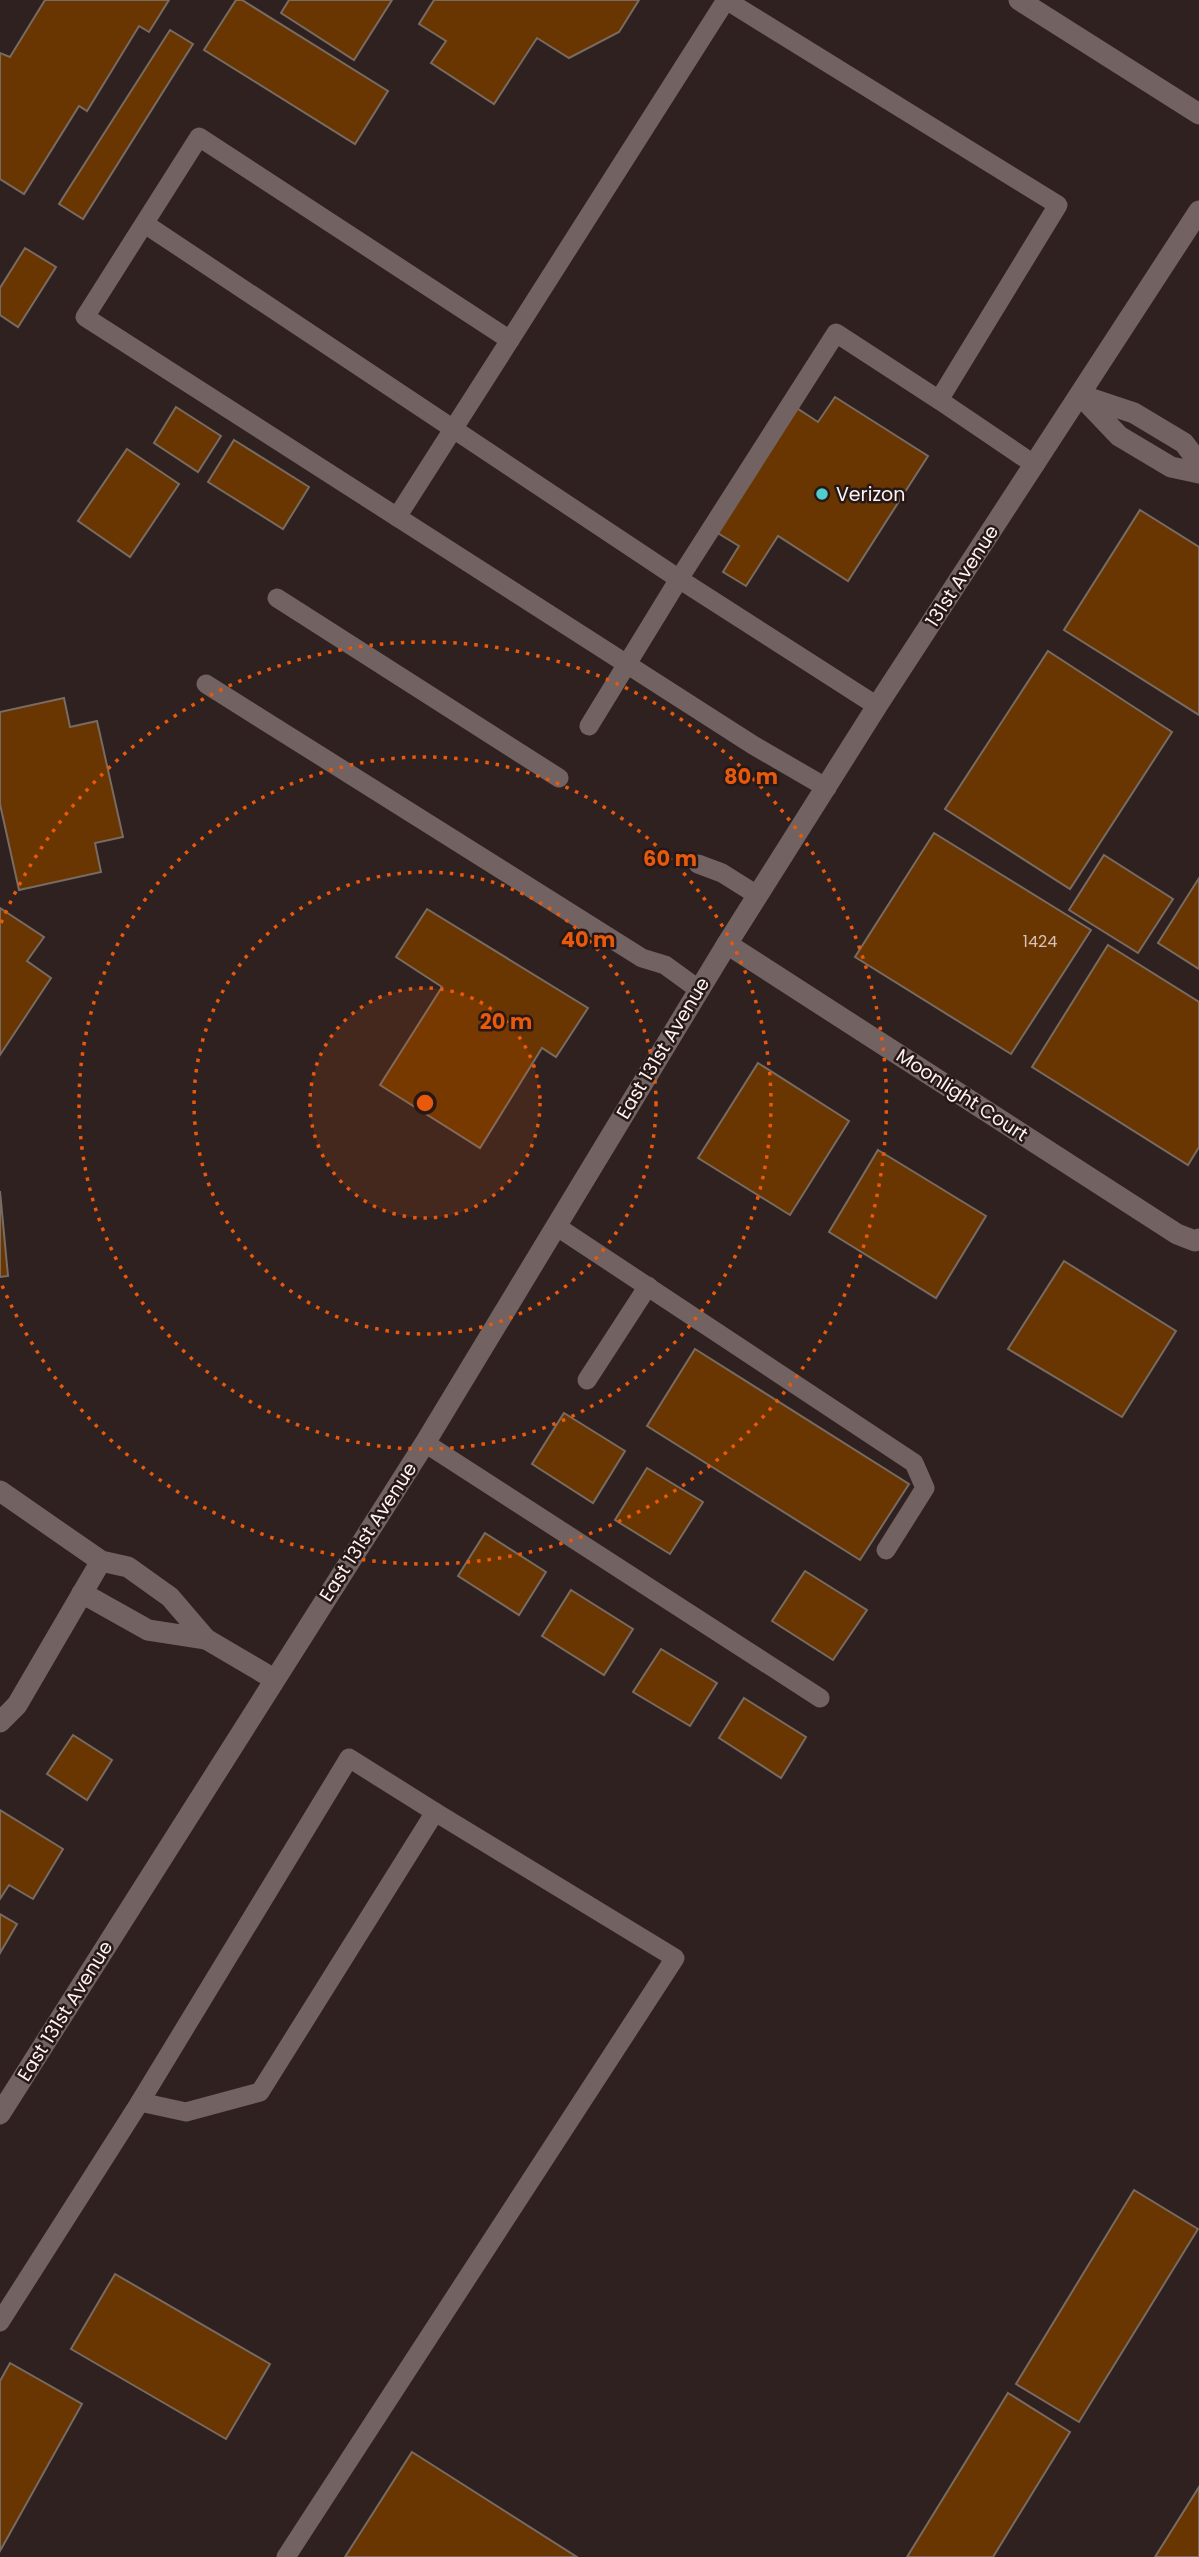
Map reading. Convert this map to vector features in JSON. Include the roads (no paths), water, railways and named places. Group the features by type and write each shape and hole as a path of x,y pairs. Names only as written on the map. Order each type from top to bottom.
{"street":[{"path":"1019,0 1199,114"},
{"name":"131st Avenue","path":"727,944 877,706 1199,211"},
{"path":"1080,395 1134,413 1184,443 1199,463"},
{"path":"1080,395 1119,436 1171,467 1199,473"},
{"name":"East 131st Avenue","path":"0,2115 425,1443 727,944"},
{"name":"Moonlight Court","path":"727,944 1177,1234 1195,1241 1199,1239"},
{"path":"0,1491 101,1561 128,1567 170,1597 206,1639 274,1679"},
{"path":"0,1722 17,1705 101,1561"},
{"path":"82,1593 148,1630 206,1639"}],"lane":[{"path":"397,517 726,0 1058,205 939,400"},
{"path":"510,341 200,137 85,317 753,745 827,788"},
{"path":"145,224 679,579 877,706"},
{"path":"589,726 836,333 1035,465"},
{"path":"278,598 559,778"},
{"path":"206,684 642,958 665,965 698,989"},
{"path":"698,864 722,873 758,895"},
{"path":"556,1226 914,1463 925,1488 886,1550"},
{"path":"587,1380 648,1286"},
{"path":"425,1443 820,1698"},
{"path":"0,2322 140,2102 349,1758 675,1958 286,2557"},
{"path":"140,2102 186,2112 260,2092 435,1812"}],"place":[{"name":"Verizon","path":"822,494"}]}
